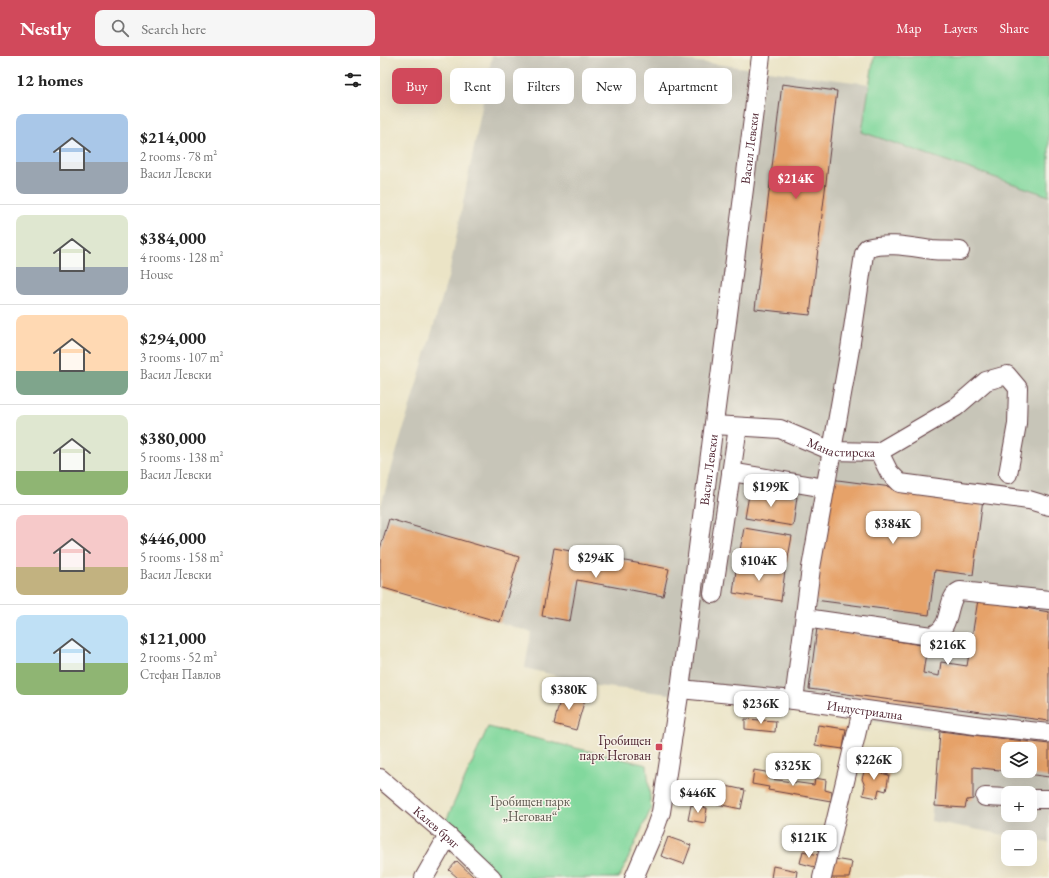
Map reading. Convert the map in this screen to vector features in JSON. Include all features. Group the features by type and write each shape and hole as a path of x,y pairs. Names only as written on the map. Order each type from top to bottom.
{"street":[{"name":"Васил Левски","path":"634,878 661,812 680,689 761,56"},
{"path":"794,700 811,568 832,451 864,254 867,248 908,246 934,250 946,249 960,251"},
{"path":"879,452 956,407 986,381 1007,374 1018,388 1017,424 1008,474"},
{"name":"Манастирска","path":"714,425 780,429 832,451 879,452 889,472 900,483 1029,500 1049,506"},
{"path":"713,594 738,427"},
{"path":"731,472 825,488"},
{"path":"805,618 931,636 939,633 945,626 954,597 960,591 1049,600"},
{"name":"Индустриална","path":"680,689 794,700 1049,733"},
{"path":"822,878 862,710"},
{"name":"Калев бряг","path":"380,778 448,836 492,878"},
{"path":"985,797 1001,798"},
{"path":"1037,799 1049,799"},
{"path":"424,878 448,836"}],"shaded area":[{"path":"492,56 652,56 869,84 862,132 1049,196 1049,843 1037,841 1037,830 1001,830 1001,834 931,821 940,731 717,699 596,686 525,668 531,632 380,587 380,508 449,274 483,104 505,104 505,68 490,68"}],"green space":[{"path":"874,56 1049,56 1049,196 862,132"},
{"name":"Гробищен парк „Негован“","path":"488,727 647,765 651,809 619,878 502,878 445,823"}],"building":[{"path":"782,84 837,91 810,315 755,309"},
{"path":"830,479 983,499 973,575 935,570 929,615 815,600"},
{"path":"750,489 797,497 793,526 745,518"},
{"path":"389,519 519,557 500,622 380,587 380,549"},
{"path":"744,528 792,536 787,563 739,556"},
{"path":"554,548 669,569 663,596 577,580 570,621 542,616"},
{"path":"737,563 785,571 781,601 733,593"},
{"path":"978,600 1049,612 1049,721 809,689 817,628 927,646 923,673 939,676 941,662 967,666"},
{"path":"562,692 585,699 576,730 554,724"},
{"path":"745,719 776,721 775,732 745,729"},
{"path":"818,725 846,729 843,749 815,745"},
{"path":"940,731 1032,742 1001,742 1001,770 973,767 973,799 967,800 965,808 935,806"},
{"path":"1037,743 1049,744 1049,777 1037,775"},
{"path":"866,765 882,768 881,773 889,775 886,791 879,789 877,798 863,795 865,786 862,779"},
{"path":"754,770 771,773 770,779 814,785 815,778 826,780 825,790 832,792 831,801 768,790 769,787 752,784"},
{"path":"721,785 745,790 741,809 717,804"},
{"path":"691,805 707,808 705,823 688,820"},
{"path":"668,837 691,845 684,864 661,856"},
{"path":"803,851 818,855 815,867 800,863"},
{"path":"834,859 852,862 849,878 830,878"},
{"path":"457,861 474,877 473,878 458,878 449,870"},
{"path":"773,866 797,871 796,878 771,878"}],"place":[{"name":"Гробищен парк Негован","path":"659,747"}]}
